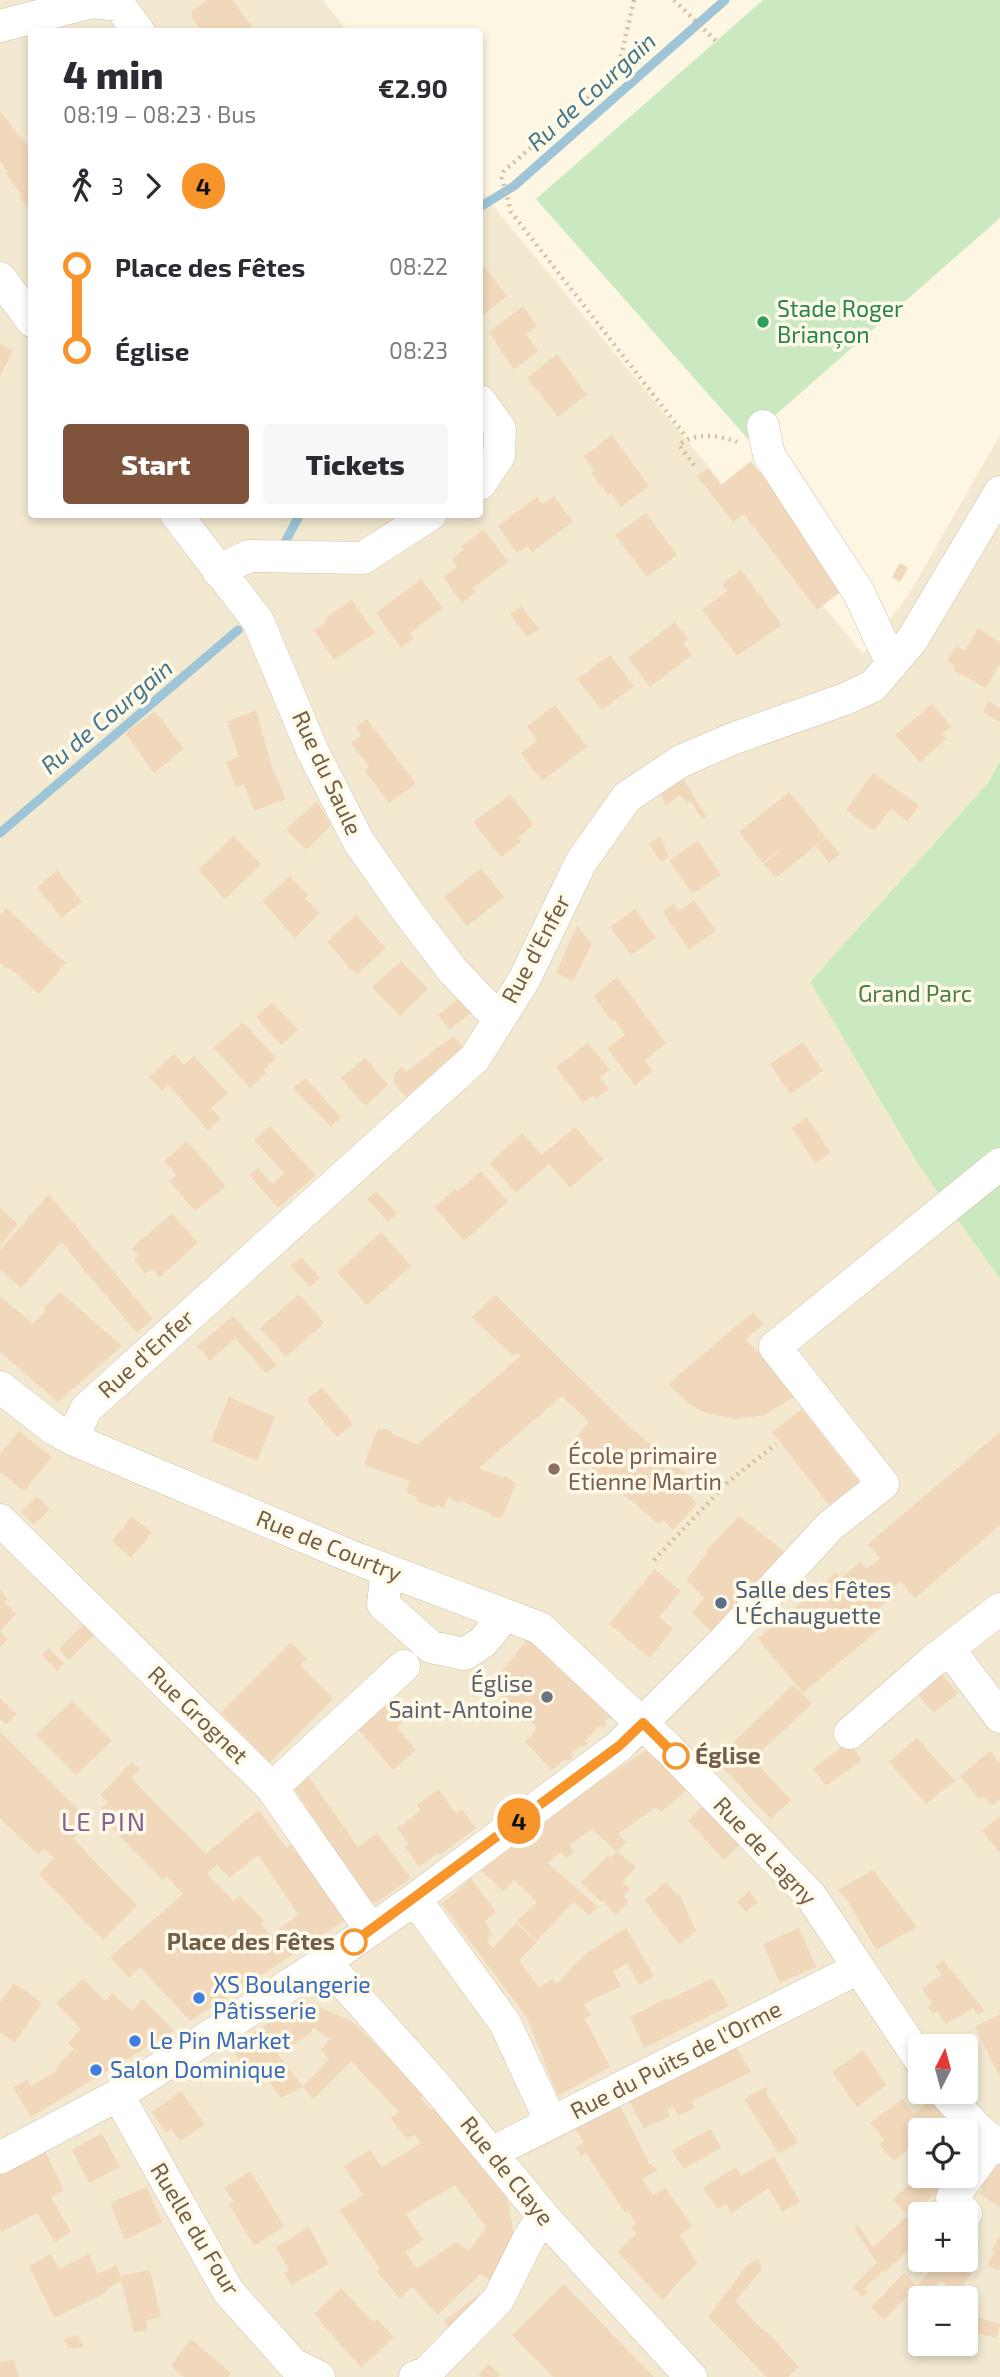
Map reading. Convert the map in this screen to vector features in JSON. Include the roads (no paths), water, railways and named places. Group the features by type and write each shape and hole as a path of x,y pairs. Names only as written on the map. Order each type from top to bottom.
{"street":[{"path":"0,26 92,2 119,5 136,28"},
{"path":"0,278 28,316"},
{"path":"483,405 500,429 499,456 483,480"},
{"path":"766,441 859,593 892,664"},
{"name":"Rue d'Enfer","path":"72,1439 86,1409 475,1058 524,980 581,862 626,797 681,761 873,686 912,640 1000,492"},
{"name":"Rue du Saule","path":"179,518 258,621 312,750 359,842 453,971 499,1018"},
{"path":"218,571 249,556 363,558 425,518"},
{"path":"3,2151 118,2095 325,1962 415,1899 619,1746 643,1723 725,1640 830,1526 883,1484 775,1347 1000,1164"},
{"name":"Rue de Courtry","path":"3,1397 72,1439 387,1570 540,1628 643,1723"},
{"name":"Rue Grognet","path":"0,1520 272,1788 371,1930"},
{"path":"387,1570 383,1604 431,1647 465,1654 483,1642 505,1615"},
{"path":"850,1733 1000,1609"},
{"path":"949,1649 1000,1717"},
{"path":"272,1788 404,1666"},
{"name":"Rue de Lagny","path":"643,1723 811,1896 908,2042"},
{"path":"415,1899 505,2023 551,2122"},
{"name":"Rue de Claye","path":"325,1962 493,2152 543,2216 691,2377"},
{"name":"Rue du Puits de l'Orme","path":"493,2152 859,1968"},
{"name":"Ruelle du Four","path":"118,2095 229,2291 293,2364 319,2377"},
{"path":"955,2202 951,2198 997,2146 956,2104"},
{"path":"421,2376 498,2300 543,2216"}],"waterway":[{"name":"Ru de Courgain","path":"483,205 514,186 725,0"},
{"name":"Ru de Courgain","path":"285,542 298,518"},
{"name":"Ru de Courgain","path":"0,833 238,630"}],"place":[{"name":"Stade Roger Briançon","path":"763,322"},
{"name":"École primaire Etienne Martin","path":"554,1469"},
{"name":"Salle des Fêtes L'Échauguette","path":"721,1603"},
{"name":"Église Saint-Antoine","path":"547,1697"},
{"name":"Église","path":"676,1756"},
{"name":"Place des Fêtes","path":"354,1942"},
{"name":"XS Boulangerie Pâtisserie","path":"199,1998"},
{"name":"Le Pin Market","path":"135,2041"},
{"name":"Salon Dominique","path":"96,2070"}],"district":[{"name":"LE PIN","path":"104,1822"}],"park label":[{"name":"Grand Parc","path":"915,994"}]}
